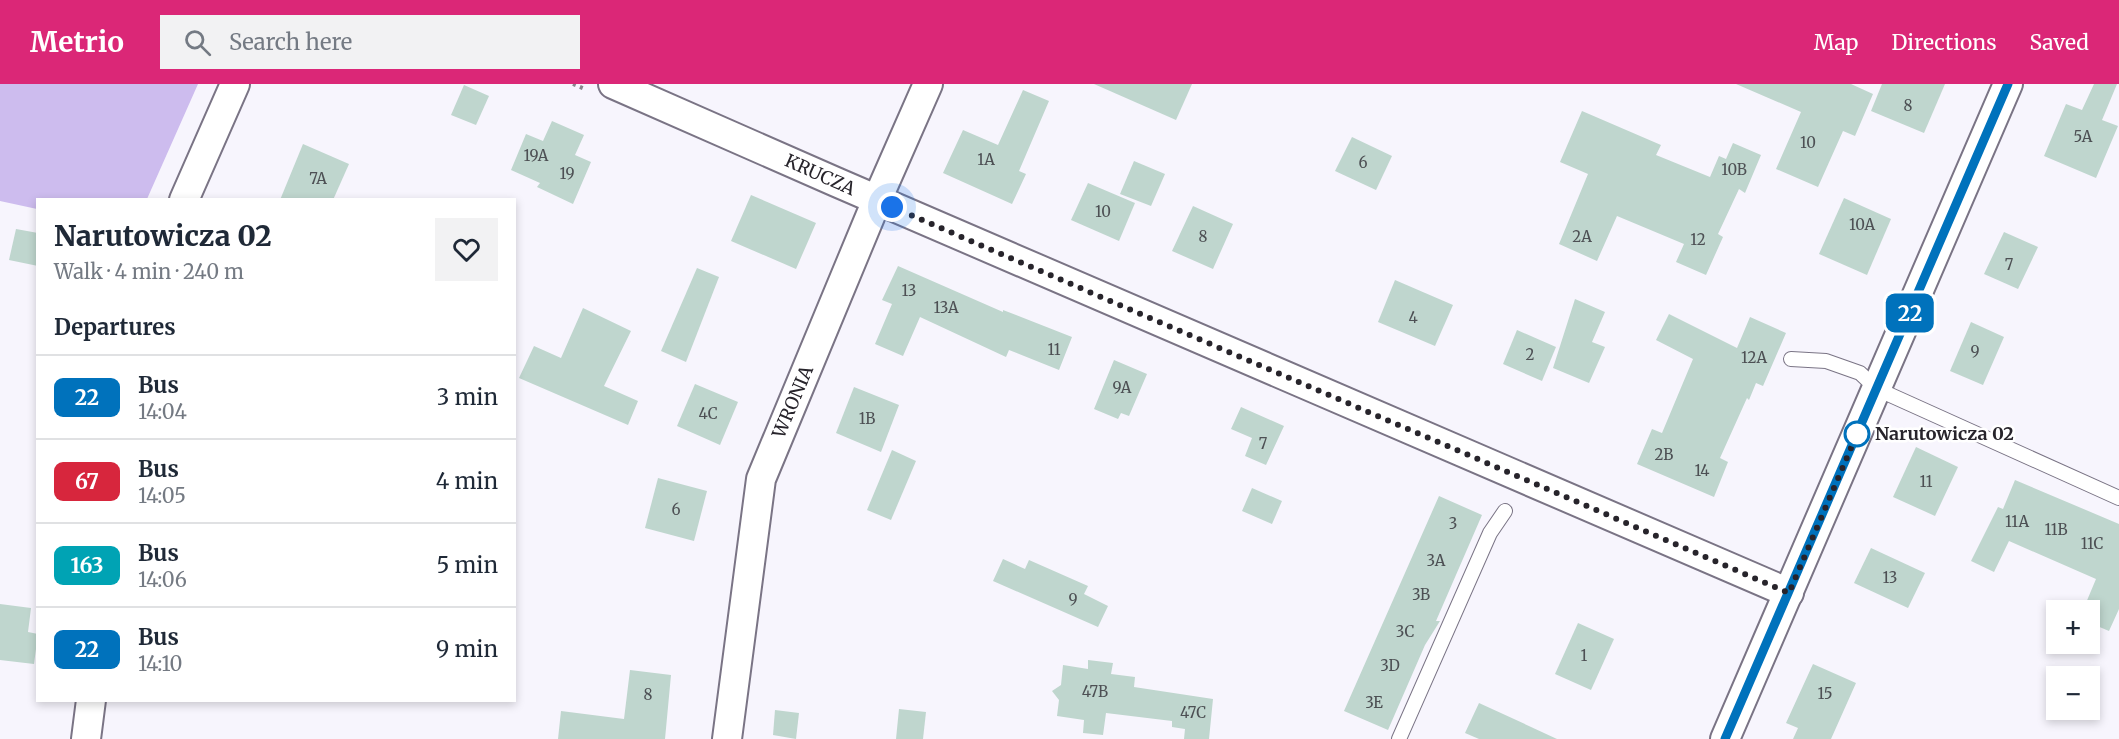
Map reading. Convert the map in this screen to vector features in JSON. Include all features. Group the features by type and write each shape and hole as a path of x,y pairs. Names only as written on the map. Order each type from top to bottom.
{"street":[{"path":"185,198 235,84"},
{"name":"KRUCZA","path":"613,84 1789,593"},
{"name":"WRONIA","path":"728,739 760,479 928,84"},
{"path":"1725,739 2008,84"},
{"path":"86,739 91,702"}],"lane":[{"path":"1791,359 1826,361 1860,373 1877,389 2119,498"},
{"path":"1399,739 1490,532 1505,511"}],"shaded area":[{"path":"0,84 198,84 147,198 36,198 36,209 0,201"}],"building":[{"path":"1094,84 1192,84 1176,120"},
{"path":"1736,84 1851,84 1873,94 1855,136 1843,131 1818,187 1776,169 1801,112"},
{"path":"1882,84 1945,84 1924,133 1871,111"},
{"path":"2094,84 2117,84 2102,120 2118,126 2096,178 2044,156 2066,104 2082,110"},
{"path":"464,85 489,96 476,125 451,115"},
{"path":"1023,90 1049,101 1019,171 1026,174 1012,204 943,173 963,130 998,145"},
{"path":"1582,111 1661,145 1656,155 1710,177 1719,156 1726,159 1733,143 1761,155 1745,193 1739,189 1718,234 1723,237 1706,275 1676,262 1684,244 1617,216 1597,261 1559,244 1588,174 1560,162"},
{"path":"552,121 584,135 575,155 591,162 573,204 537,187 540,183 511,170 526,134 543,141"},
{"path":"1352,137 1392,156 1376,190 1335,171"},
{"path":"303,144 349,164 334,198 281,198"},
{"path":"1134,161 1165,174 1151,206 1120,194"},
{"path":"1088,183 1135,203 1119,241 1071,220"},
{"path":"751,195 816,223 796,269 731,241"},
{"path":"1844,198 1891,219 1867,275 1819,254"},
{"path":"1193,206 1233,224 1213,269 1172,251"},
{"path":"16,229 36,233 36,266 9,260"},
{"path":"2004,232 2038,247 2018,289 1984,274"},
{"path":"898,266 1003,312 1003,310 1072,337 1059,370 1009,350 1006,357 920,317 903,356 875,344 892,304 882,300"},
{"path":"697,268 719,277 686,362 661,351"},
{"path":"1395,280 1453,305 1435,346 1378,322"},
{"path":"1575,299 1605,312 1592,342 1605,347 1589,383 1553,368"},
{"path":"583,308 631,331 604,386 638,401 628,425 519,378 534,346 561,358"},
{"path":"1669,314 1737,348 1750,317 1786,333 1763,386 1756,383 1749,400 1747,398 1720,458 1728,462 1714,497 1637,464 1652,429 1662,433 1693,359 1656,340"},
{"path":"1971,322 2004,337 1983,385 1950,371"},
{"path":"1517,330 1556,347 1542,381 1503,364"},
{"path":"1114,360 1147,374 1129,416 1121,413 1118,419 1094,409"},
{"path":"695,384 738,402 720,445 677,426"},
{"path":"854,387 899,405 881,452 836,433"},
{"path":"1241,407 1284,426 1266,465 1245,456 1252,438 1231,429"},
{"path":"1916,447 1958,467 1935,516 1893,497"},
{"path":"892,450 916,461 891,520 867,510"},
{"path":"658,478 707,491 694,541 645,528"},
{"path":"2015,480 2119,524 2119,609 2109,631 2100,627 2100,600 2087,600 2096,579 2009,541 1994,572 1971,561 1998,507 2003,509"},
{"path":"1252,488 1282,501 1272,524 1242,511"},
{"path":"1439,496 1482,515 1436,621 1440,621 1425,645 1388,730 1344,711"},
{"path":"1871,548 1925,573 1908,608 1854,583"},
{"path":"1003,559 1025,569 1029,560 1088,586 1084,594 1108,606 1098,627 993,581"},
{"path":"0,604 31,608 28,632 36,634 34,664 0,660"},
{"path":"1578,623 1614,639 1591,690 1555,674"},
{"path":"1088,660 1113,663 1111,674 1135,677 1134,687 1213,699 1209,739 1184,739 1185,729 1172,727 1172,721 1106,713 1103,735 1083,733 1084,720 1057,716 1059,700 1052,691 1061,685 1063,665 1088,669"},
{"path":"1813,664 1856,683 1831,739 1793,739 1798,728 1786,723"},
{"path":"630,670 671,675 665,739 558,739 561,711 624,719"},
{"path":"1479,703 1557,739 1479,739 1465,733"},
{"path":"899,709 926,712 923,739 896,739"},
{"path":"775,710 799,713 796,739 773,735"}],"bus line":[{"name":"22","path":"1725,739 2008,84"}],"place":[{"name":"Narutowicza 02","path":"1857,434"}],"route":[{"path":"892,207 1789,593 1857,434"}]}
